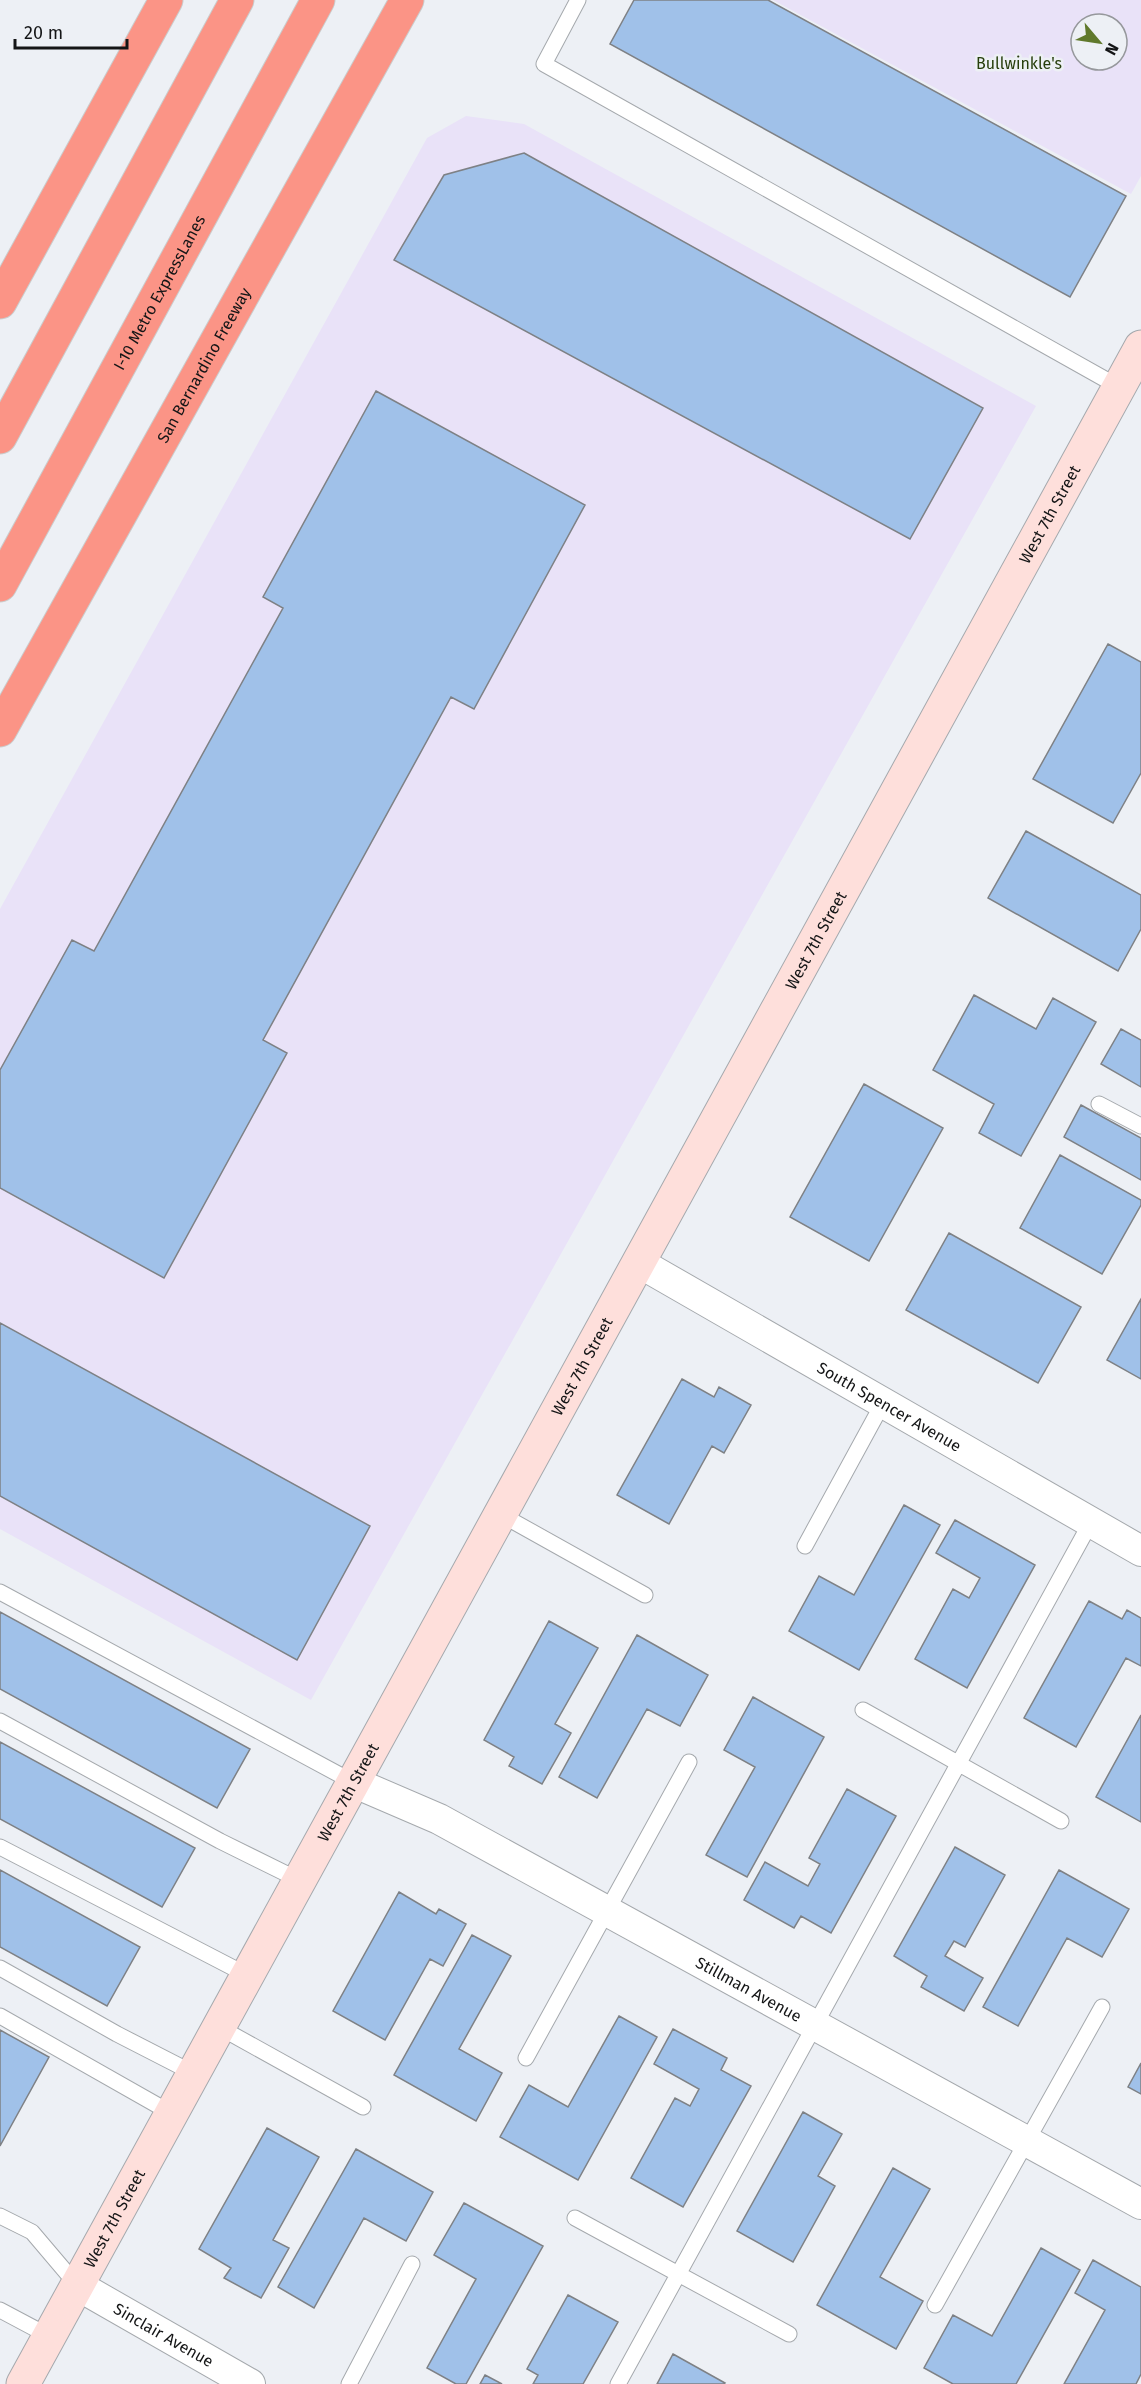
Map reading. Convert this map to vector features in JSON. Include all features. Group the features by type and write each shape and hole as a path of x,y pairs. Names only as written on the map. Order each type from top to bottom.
{"highway":[{"path":"0,302 166,0"},
{"path":"0,438 237,0"},
{"name":"I-10 Metro ExpressLanes","path":"0,585 318,0"},
{"name":"San Bernardino Freeway","path":"0,730 407,0"}],"main road":[{"name":"West 7th Street","path":"23,2384 1141,347"}],"street":[{"name":"South Spencer Avenue","path":"638,1262 1141,1551"},
{"name":"Stillman Avenue","path":"353,1782 439,1819 1141,2204"},
{"name":"Sinclair Avenue","path":"77,2285 250,2384"}],"lane":[{"path":"578,0 544,64 1119,387"},
{"path":"1099,1104 1141,1126"},
{"path":"804,1546 883,1403"},
{"path":"500,1514 645,1595"},
{"path":"618,2384 1091,1522"},
{"path":"0,1592 353,1782"},
{"path":"863,1710 1061,1821"},
{"path":"0,1721 299,1880"},
{"path":"526,2058 689,1762"},
{"path":"0,1847 247,1976"},
{"path":"0,1968 117,2034 193,2073"},
{"path":"934,2305 1102,2007"},
{"path":"0,2016 171,2113"},
{"path":"219,2027 363,2107"},
{"path":"0,2216 32,2232 77,2285"},
{"path":"575,2218 789,2334"},
{"path":"349,2384 412,2264"},
{"path":"0,2310 49,2336"}],"shaded area":[{"name":"Bullwinkle's","path":"773,0 1141,0 1141,176 1131,194"},
{"path":"466,116 524,124 1036,406 311,1700 0,1529 0,909 427,138"}],"building":[{"path":"634,0 768,0 1126,196 1070,297 610,44"},
{"path":"524,153 983,408 910,539 394,260 444,175"},
{"path":"376,391 585,505 474,709 451,697 263,1040 287,1053 164,1278 0,1188 0,1070 72,940 94,951 283,608 263,597"},
{"path":"1108,644 1141,662 1141,773 1113,823 1033,779"},
{"path":"1026,831 1141,895 1141,929 1118,971 988,898"},
{"path":"974,995 1036,1029 1053,998 1096,1022 1021,1156 979,1133 994,1104 933,1070"},
{"path":"1121,1029 1141,1040 1141,1087 1101,1064"},
{"path":"864,1084 943,1128 869,1261 790,1217"},
{"path":"1081,1105 1141,1138 1141,1180 1064,1137"},
{"path":"1060,1155 1141,1200 1141,1205 1102,1274 1020,1228"},
{"path":"949,1233 1081,1307 1038,1383 906,1310"},
{"path":"1141,1299 1141,1379 1107,1360"},
{"path":"0,1323 370,1526 297,1660 0,1496"},
{"path":"682,1379 714,1397 719,1387 751,1405 724,1453 712,1446 669,1524 617,1495"},
{"path":"904,1505 940,1525 859,1670 789,1631 819,1576 854,1595"},
{"path":"955,1520 1035,1565 967,1688 915,1659 953,1589 969,1598 980,1578 936,1553"},
{"path":"1089,1601 1122,1619 1127,1610 1141,1618 1141,1666 1126,1658 1076,1747 1024,1718"},
{"path":"0,1612 250,1749 217,1808 0,1689"},
{"path":"549,1621 598,1648 555,1724 571,1733 542,1784 509,1766 514,1757 484,1740"},
{"path":"637,1635 708,1675 680,1726 647,1709 597,1798 559,1777"},
{"path":"753,1697 824,1737 747,1877 706,1855 755,1767 724,1750"},
{"path":"1141,1715 1141,1822 1096,1797"},
{"path":"0,1742 195,1848 162,1907 0,1819"},
{"path":"847,1789 896,1816 831,1933 801,1916 794,1928 744,1900 765,1862 808,1886 820,1864 809,1858"},
{"path":"955,1847 1005,1875 965,1947 954,1941 945,1956 983,1978 964,2011 921,1987 927,1976 894,1956"},
{"path":"0,1870 140,1947 107,2006 0,1947"},
{"path":"1059,1870 1129,1909 1102,1957 1067,1938 1018,2026 983,2007"},
{"path":"399,1892 436,1914 439,1909 466,1924 443,1966 430,1959 385,2040 333,2011"},
{"path":"472,1935 511,1956 459,2049 502,2073 476,2121 394,2075"},
{"path":"619,2016 657,2037 578,2180 500,2137 529,2085 568,2107"},
{"path":"673,2029 727,2058 721,2070 751,2086 683,2207 631,2178 675,2098 690,2106 699,2089 654,2064"},
{"path":"0,2030 49,2057 0,2146"},
{"path":"1141,2063 1141,2094 1128,2087"},
{"path":"803,2112 842,2134 818,2176 835,2186 793,2262 737,2231"},
{"path":"267,2128 319,2157 273,2240 289,2248 261,2298 224,2278 231,2268 199,2249"},
{"path":"356,2149 433,2192 406,2241 364,2218 314,2308 278,2287"},
{"path":"893,2168 930,2189 880,2277 923,2301 896,2349 817,2305"},
{"path":"464,2203 543,2246 466,2384 456,2384 427,2368 476,2279 434,2255"},
{"path":"1041,2248 1080,2270 1016,2384 953,2384 924,2368 953,2315 992,2336"},
{"path":"1093,2260 1141,2287 1141,2374 1136,2384 1064,2384 1105,2310 1075,2293"},
{"path":"568,2295 618,2322 583,2384 533,2384 538,2375 527,2369"},
{"path":"673,2354 725,2383 657,2384"},
{"path":"485,2375 502,2384 480,2384"}]}
